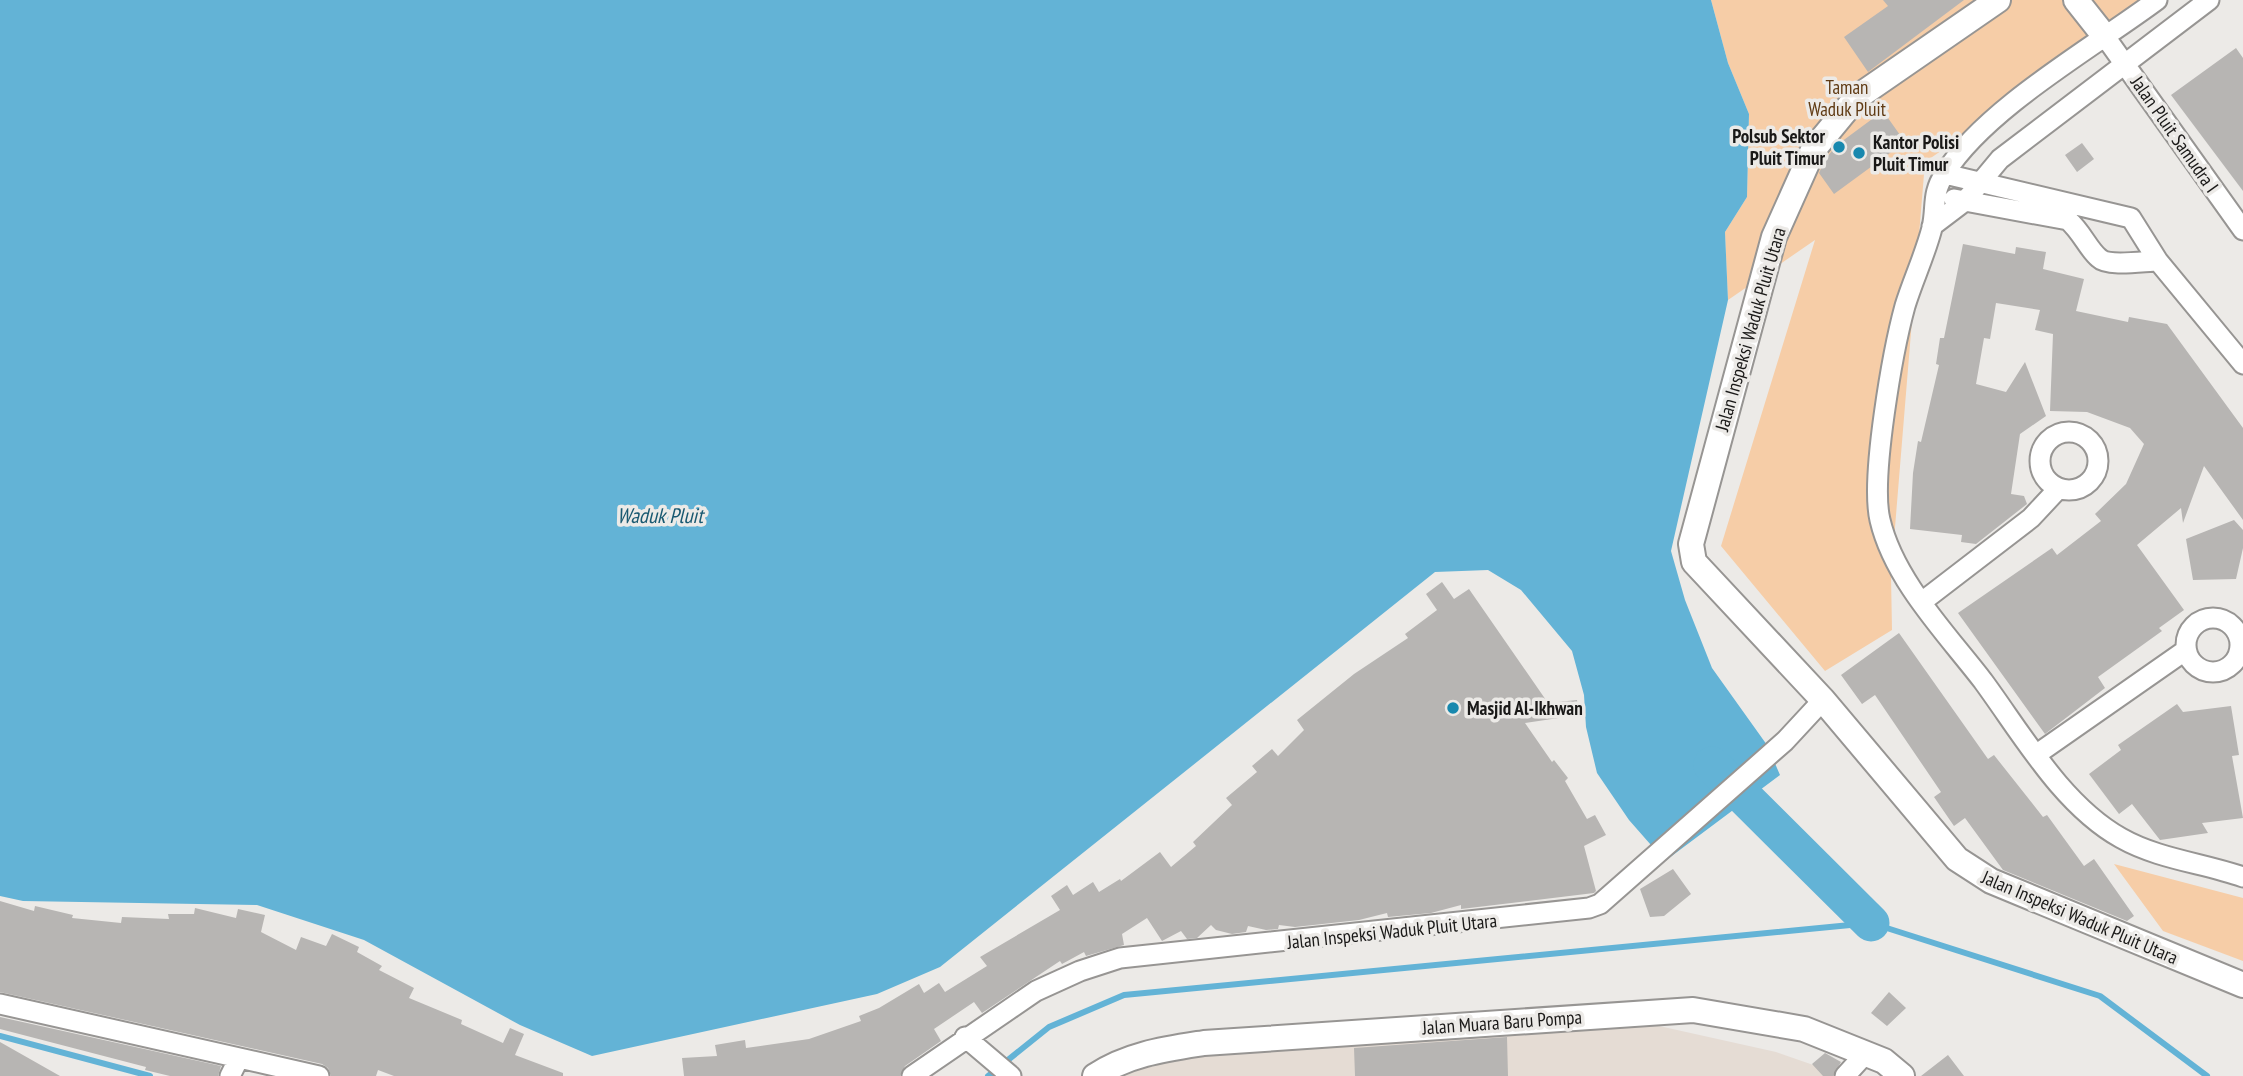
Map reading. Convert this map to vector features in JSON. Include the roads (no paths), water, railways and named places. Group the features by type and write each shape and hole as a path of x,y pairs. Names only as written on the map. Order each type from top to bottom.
{"street":[{"name":"Jalan Inspeksi Waduk Pluit Utara","path":"1998,0 1856,98 1813,150 1774,237 1691,544 1694,562 1824,700 1957,859 1972,871 1990,881 2243,985"},
{"path":"2157,0 2090,17 2012,103 1977,135 1945,174 1934,195 1933,226 1905,307 1889,388 1877,491 1879,516 1884,537 1923,601 2063,788 2098,823 2122,839 2174,858 2208,864 2243,877"},
{"path":"1933,226 1965,201 2000,159 2209,0"},
{"name":"Jalan Pluit Samudra I","path":"2090,17 2243,230"},
{"path":"1945,174 1981,180 2131,218 2158,261 2243,364"},
{"path":"1934,195 2068,220 2081,232 2099,259 2109,263 2158,261"},
{"path":"2081,232 2086,206"},
{"path":"1923,601 2031,518 2059,488"},
{"path":"2037,754 2186,650"},
{"name":"Jalan Inspeksi Waduk Pluit Utara","path":"912,1076 965,1037 1036,991 1080,971 1120,958 1589,908 1609,898 1651,857 1785,741 1824,700"},
{"path":"0,1004 319,1076"},
{"name":"Jalan Muara Baru Pompa","path":"1095,1076 1113,1065 1154,1051 1204,1043 1693,1010 1804,1029 1884,1061 1902,1076"},
{"path":"965,1037 1011,1076"},
{"path":"1844,1076 1866,1053"},
{"path":"230,1076 239,1058"}],"water":[{"name":"Waduk Pluit","path":"0,0 1711,0 1728,63 1749,114 1747,197 1725,232 1728,300 1671,551 1685,600 1712,668 1767,745 1780,775 1665,861 1629,820 1597,773 1586,727 1584,695 1572,651 1521,590 1488,570 1435,572 940,967 877,994 592,1056 520,1025 364,940 257,905 23,901 0,896"}],"waterway":[{"path":"1712,765 1871,923"},
{"path":"988,1076 1049,1027 1124,995 1871,923 2100,996 2207,1076"},
{"path":"0,1036 150,1076"}],"place":[{"name":"Polsub Sektor Pluit Timur","path":"1839,147"},
{"name":"Kantor Polisi Pluit Timur","path":"1859,153"},
{"name":"Masjid Al-Ikhwan","path":"1453,708"}],"park label":[{"name":"Taman Waduk Pluit","path":"1847,98"}]}
